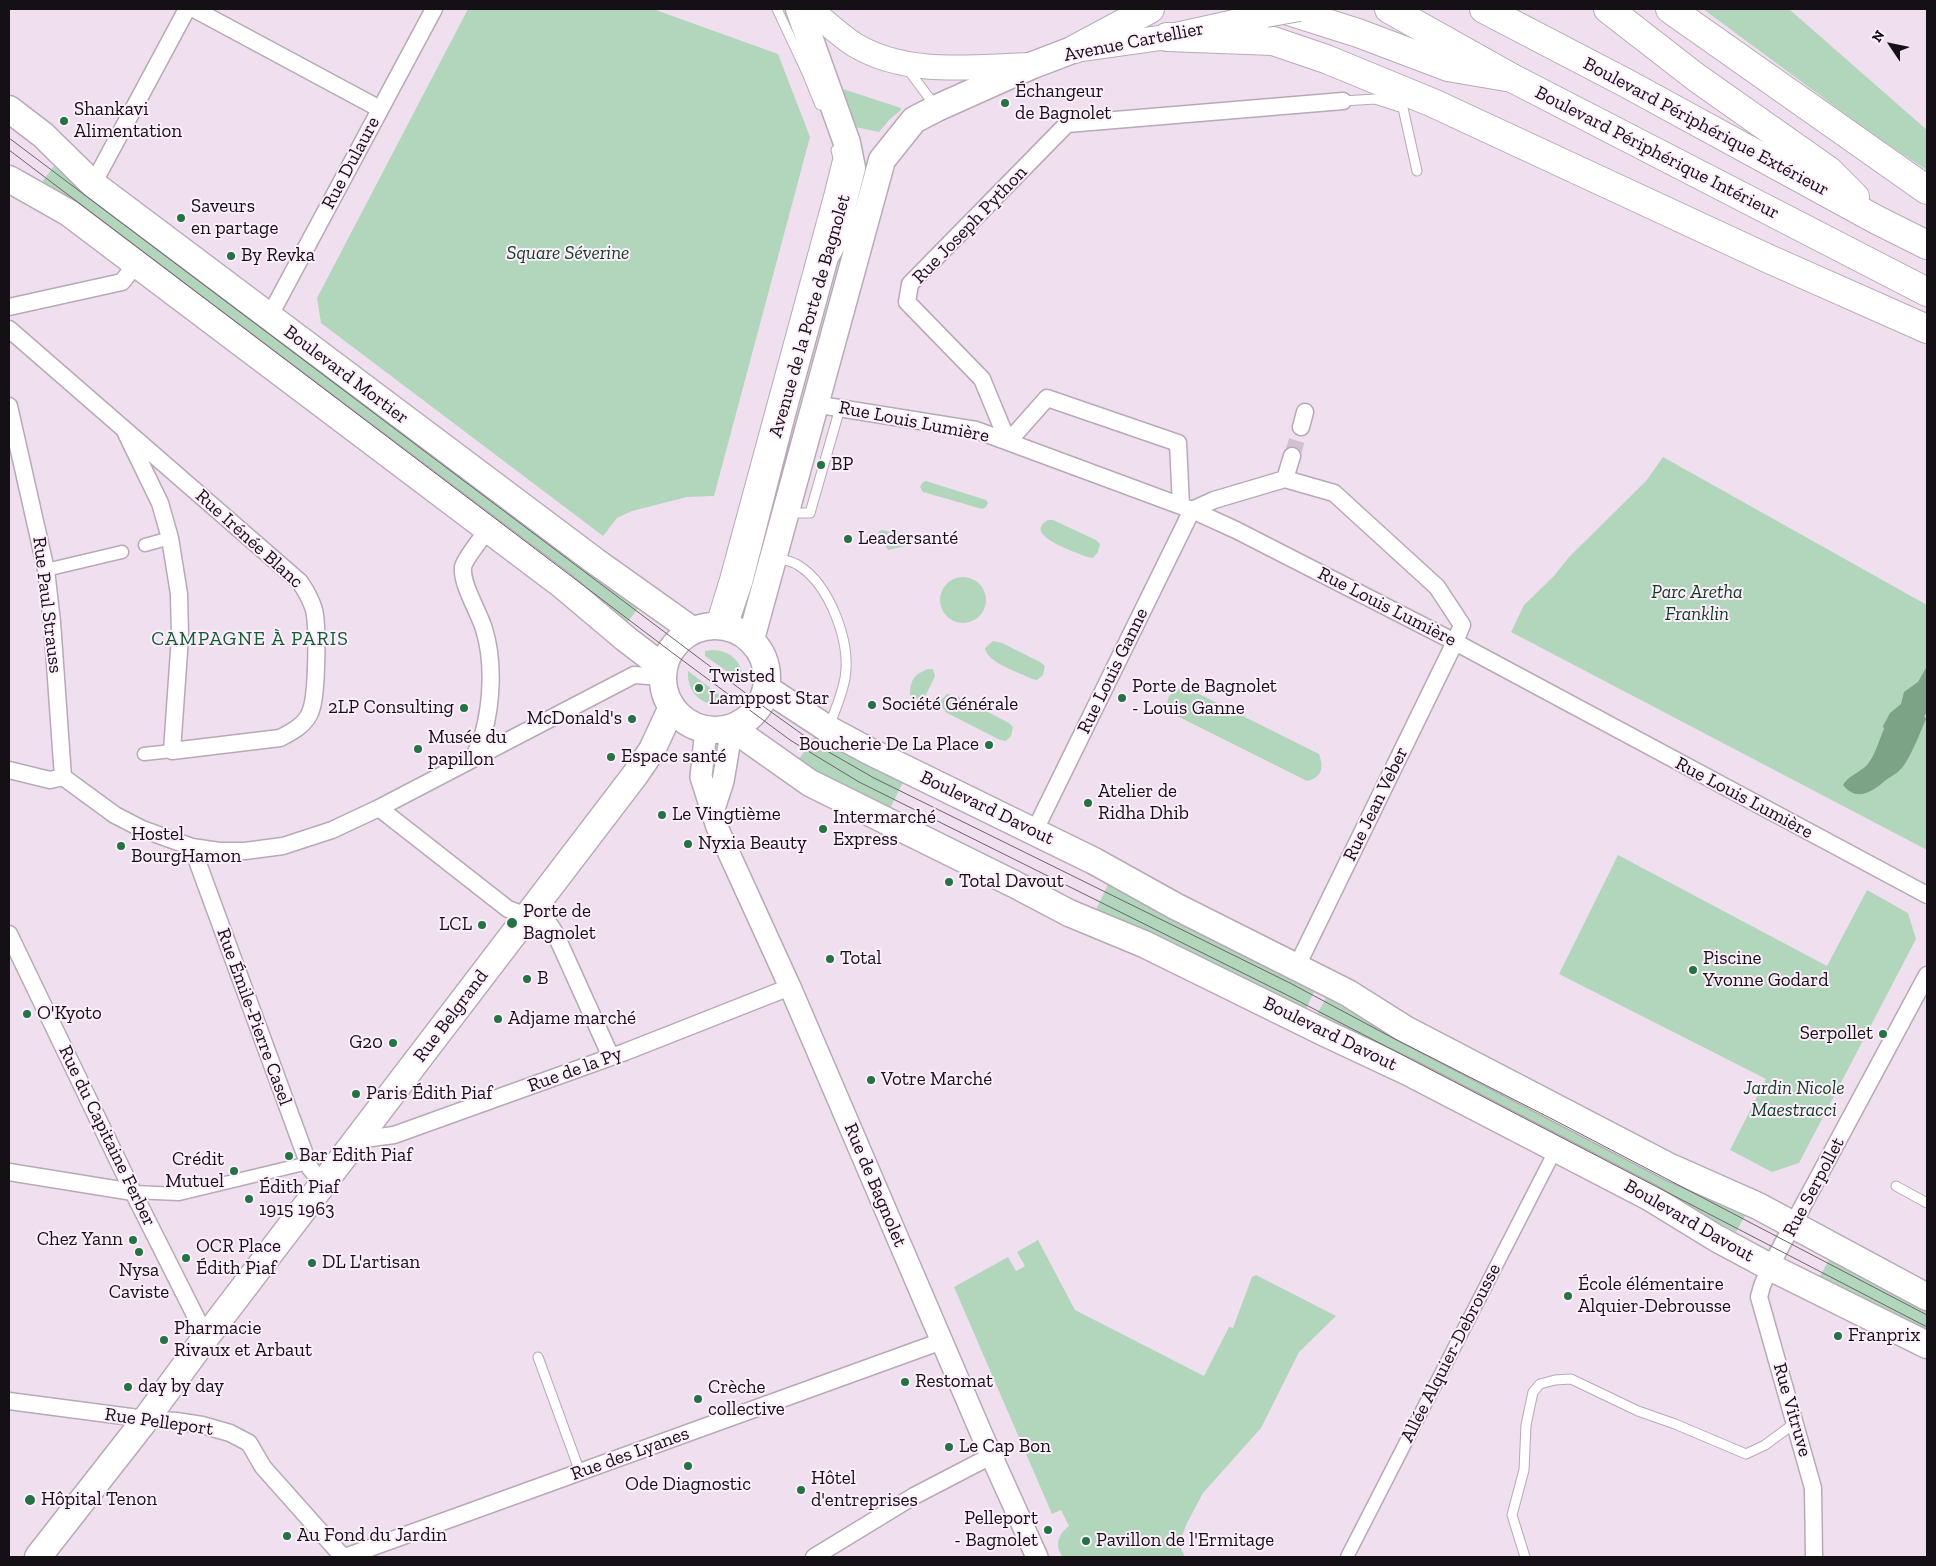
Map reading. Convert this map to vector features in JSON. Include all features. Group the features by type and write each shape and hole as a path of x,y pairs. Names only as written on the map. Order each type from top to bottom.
{"highway":[{"path":"1075,50 1150,9"},
{"name":"Boulevard Périphérique Intérieur","path":"1389,9 1512,78 1927,292"},
{"name":"Boulevard Périphérique Extérieur","path":"1484,9 1618,79 1877,220 1927,244"},
{"path":"1608,9 1697,78 1829,171 1877,220"},
{"path":"1670,9 1927,190"},
{"path":"1274,12 1358,33 1448,67 1512,78"},
{"path":"1166,37 1273,41 1326,59 1433,103 1769,259 1927,329"}],"main road":[{"name":"Avenue de la Porte de Bagnolet","path":"709,627 739,582 782,414 825,257 833,243 852,168 847,143 799,9"},
{"path":"810,9 855,45 886,59 925,67 1033,65"},
{"name":"Avenue Cartellier","path":"1033,65 1075,50 1166,37 1274,12 1298,9"},
{"name":"Avenue de la Porte de Bagnolet","path":"751,638 882,160 914,120 1033,65"},
{"name":"Boulevard Mortier","path":"9,109 43,135 93,184 595,561 709,627"},
{"name":"Boulevard Mortier","path":"9,179 69,213 488,529 562,585 663,673"},
{"path":"814,404 807,401 801,394 836,264 833,243"},
{"path":"709,627 737,630 751,638 766,663 768,675 767,689 754,714 732,728 716,730 696,727 684,720 672,707 665,693 663,673 666,659 674,646 709,627"},
{"name":"Boulevard Davout","path":"767,689 828,729 1094,861 1175,906 1348,993 1405,1029 1670,1167 1758,1206 1927,1296"},
{"name":"Rue Belgrand","path":"38,1557 146,1419 206,1337 635,775 652,750 672,707"},
{"name":"Boulevard Davout","path":"732,728 819,787 1014,884 1068,914 1144,944 1408,1072 1650,1197 1716,1238 1770,1268 1927,1345"}],"street":[{"path":"93,184 187,9"},
{"path":"194,9 380,109"},
{"name":"Rue Dulaure","path":"269,317 434,9"},
{"name":"Rue Joseph Python","path":"1008,442 982,379 907,302 910,284 1067,124 1343,101"},
{"path":"9,307 122,282 136,264"},
{"name":"Rue Irénée Blanc","path":"9,329 286,569 300,582 308,594 314,610 316,631 311,712 301,724 293,732 280,738 172,751"},
{"path":"1008,442 1047,398 1178,443 1187,508 1285,479 1292,456"},
{"name":"Rue Louis Lumière","path":"814,404 976,430 1187,508 1236,530 1455,642 1927,895"},
{"name":"Rue Paul Strauss","path":"9,406 46,570 52,622 63,776"},
{"path":"124,429 160,503 170,538 179,594 180,638 172,751 144,754"},
{"name":"Rue Jean Veber","path":"1285,479 1334,493 1437,586 1462,625 1297,966"},
{"name":"Rue Louis Ganne","path":"1034,832 1187,508"},
{"path":"472,759 483,736 487,714 490,681 489,653 484,629 464,576 463,566 488,529"},
{"path":"145,545 170,538"},
{"path":"46,570 122,552"},
{"path":"9,770 50,780 63,776 115,815 142,829 192,847 220,851 245,851 283,846 332,830 379,808 634,675 663,673"},
{"name":"Rue de Bagnolet","path":"706,728 701,777 717,827 790,987 1037,1557"},
{"path":"713,812 723,781 732,728"},
{"path":"379,808 508,909 550,925 611,1057"},
{"name":"Rue Émile-Pierre Casel","path":"192,847 308,1163 323,1184"},
{"name":"Rue du Capitaine Ferber","path":"9,934 133,1192 206,1337"},
{"name":"Rue Serpollet","path":"1770,1268 1927,975"},
{"name":"Rue de la Py","path":"356,1140 394,1135 611,1057 790,987"},
{"name":"Allée Alquier-Debrousse","path":"1346,1557 1556,1149"},
{"path":"9,1172 133,1192 179,1194 308,1163"},
{"name":"Rue Vitruve","path":"1770,1268 1759,1297 1813,1488 1814,1557"},
{"name":"Rue des Lyanes","path":"344,1557 942,1341"},
{"name":"Rue Pelleport","path":"9,1400 202,1425 230,1433 249,1443 263,1467 344,1557"},
{"path":"814,1557 914,1496 992,1456"}],"lane":[{"path":"778,9 825,118"},
{"path":"902,63 937,108"},
{"path":"1343,101 1375,99 1403,108 1417,171"},
{"path":"709,627 725,577 829,194 838,158 834,140"},
{"path":"829,194 852,168"},
{"path":"784,514 810,513 840,408"},
{"path":"773,557 796,564 803,569 828,599 838,621 844,640 846,657 845,677 828,729"},
{"path":"1896,1186 1927,1203"},
{"path":"538,1357 580,1472"},
{"path":"1525,1557 1512,1515 1524,1470 1526,1426 1533,1392 1540,1384 1555,1380 1571,1379 1638,1411 1675,1424 1746,1454 1765,1445 1795,1423"}],"green space":[{"name":"Square Séverine","path":"468,9 653,9 778,54 810,137 714,496 687,497 632,511 617,518 603,536 321,323 317,298"},
{"path":"1703,9 1789,9 1927,130 1927,170 1879,139"},
{"path":"840,88 901,108 901,110 879,132 855,127"},
{"path":"54,166 639,607 627,623 42,182"},
{"name":"Parc Aretha Franklin","path":"1663,457 1927,605 1927,850 1511,632 1524,605 1554,576 1569,557 1646,481"},
{"path":"926,481 986,500 988,503 982,509 923,492 920,487"},
{"path":"1048,520 1053,520 1096,540 1100,544 1098,552 1093,558 1087,557 1053,542 1041,531 1041,526"},
{"path":"883,530 907,537 910,540 909,545 888,550 878,535 879,531"},
{"path":"963,577 976,581 982,587 986,600 982,613 976,619 963,623 950,619 944,613 940,600 944,587 950,581"},
{"path":"993,641 1002,643 1040,662 1045,666 1043,675 1037,680 1032,679 991,658 985,648"},
{"path":"705,651 725,652 735,659 741,669 742,682 705,656"},
{"path":"928,669 933,669 935,676 924,699 915,699 910,695 912,681 917,675"},
{"path":"688,671 725,699 725,702 710,703 698,697 690,686"},
{"path":"1185,687 1319,754 1321,767 1319,775 1307,781 1171,713 1168,704 1169,696 1175,690"},
{"path":"947,694 957,696 1009,723 1013,727 1011,736 1006,741 1000,740 947,713 941,706 940,701"},
{"path":"816,734 905,778 888,813 797,762"},
{"name":"Piscine Yvonne Godard","path":"1618,855 1827,966 1867,890 1908,913 1916,939 1799,1163 1772,1172 1730,1150 1766,1079 1559,974"},
{"path":"1110,880 1303,980 1300,985 1314,992 1306,1009 1292,1002 1289,1006 1094,914"},
{"path":"1326,998 1745,1216 1736,1232 1317,1014"},
{"path":"1038,1240 1075,1310 1204,1376 1229,1327 1233,1328 1252,1277 1256,1275 1336,1316 1299,1352 1261,1428 1203,1493 1187,1523 1179,1544 1185,1557 1063,1557 1060,1553 1058,1540 1069,1526 1061,1510 1052,1514 954,1287 1008,1257 1016,1271 1025,1266 1017,1252"},
{"path":"1829,1260 1841,1267 1844,1263 1927,1308 1927,1336 1831,1287 1833,1283 1820,1276"}],"shaded area":[{"path":"1927,666 1927,713 1924,716 1926,719 1904,765 1898,772 1870,791 1859,794 1848,790 1843,785 1870,761 1875,753 1884,729 1883,726 1890,713 1901,704 1904,692 1918,682"}],"tunnel":[{"path":"1292,456 1301,427"}],"tram line":[{"path":"9,138 760,704 820,747 874,778 1290,983 1927,1315"},
{"path":"9,150 790,740 859,782 1285,994 1927,1327"}],"place":[{"name":"Échangeur de Bagnolet","path":"1005,103"},
{"name":"Shankavi Alimentation","path":"64,121"},
{"name":"Saveurs en partage","path":"181,218"},
{"name":"By Revka","path":"231,256"},
{"name":"BP","path":"821,465"},
{"name":"Leadersanté","path":"848,539"},
{"name":"Twisted Lamppost Star","path":"699,688"},
{"name":"Porte de Bagnolet - Louis Ganne","path":"1122,698"},
{"name":"Société Générale","path":"872,705"},
{"name":"2LP Consulting","path":"464,708"},
{"name":"McDonald's","path":"632,719"},
{"name":"Boucherie De La Place","path":"989,745"},
{"name":"Musée du papillon","path":"418,749"},
{"name":"Espace santé","path":"611,757"},
{"name":"Atelier de Ridha Dhib","path":"1088,803"},
{"name":"Le Vingtième","path":"662,815"},
{"name":"Intermarché Express","path":"823,829"},
{"name":"Nyxia Beauty","path":"688,844"},
{"name":"Hostel BourgHamon","path":"121,846"},
{"name":"Total Davout","path":"949,882"},
{"name":"Porte de Bagnolet","path":"512,923"},
{"name":"LCL","path":"482,925"},
{"name":"Total","path":"830,959"},
{"name":"Piscine Yvonne Godard","path":"1693,970"},
{"name":"B","path":"527,979"},
{"name":"O'Kyoto","path":"27,1014"},
{"name":"Adjame marché","path":"498,1019"},
{"name":"Serpollet","path":"1883,1034"},
{"name":"G20","path":"393,1043"},
{"name":"Votre Marché","path":"871,1080"},
{"name":"Paris Édith Piaf","path":"356,1094"},
{"name":"Bar Edith Piaf","path":"289,1156"},
{"name":"Crédit Mutuel","path":"234,1171"},
{"name":"Édith Piaf 1915 1963","path":"249,1199"},
{"name":"Chez Yann","path":"133,1240"},
{"name":"Nysa Caviste","path":"139,1252"},
{"name":"OCR Place Édith Piaf","path":"186,1258"},
{"name":"DL L'artisan","path":"312,1263"},
{"name":"École élémentaire Alquier-Debrousse","path":"1568,1296"},
{"name":"Franprix","path":"1838,1336"},
{"name":"Pharmacie Rivaux et Arbaut","path":"164,1340"},
{"name":"Restomat","path":"905,1382"},
{"name":"day by day","path":"128,1387"},
{"name":"Crèche collective","path":"698,1399"},
{"name":"Le Cap Bon","path":"949,1447"},
{"name":"Ode Diagnostic","path":"688,1466"},
{"name":"Hôtel d'entreprises","path":"801,1490"},
{"name":"Hôpital Tenon","path":"30,1500"},
{"name":"Pelleport - Bagnolet","path":"1048,1530"},
{"name":"Au Fond du Jardin","path":"287,1536"},
{"name":"Pavillon de l'Ermitage","path":"1086,1541"}],"district":[{"name":"CAMPAGNE À PARIS","path":"250,639"}],"park label":[{"name":"Jardin Nicole Maestracci","path":"1794,1100"}]}
